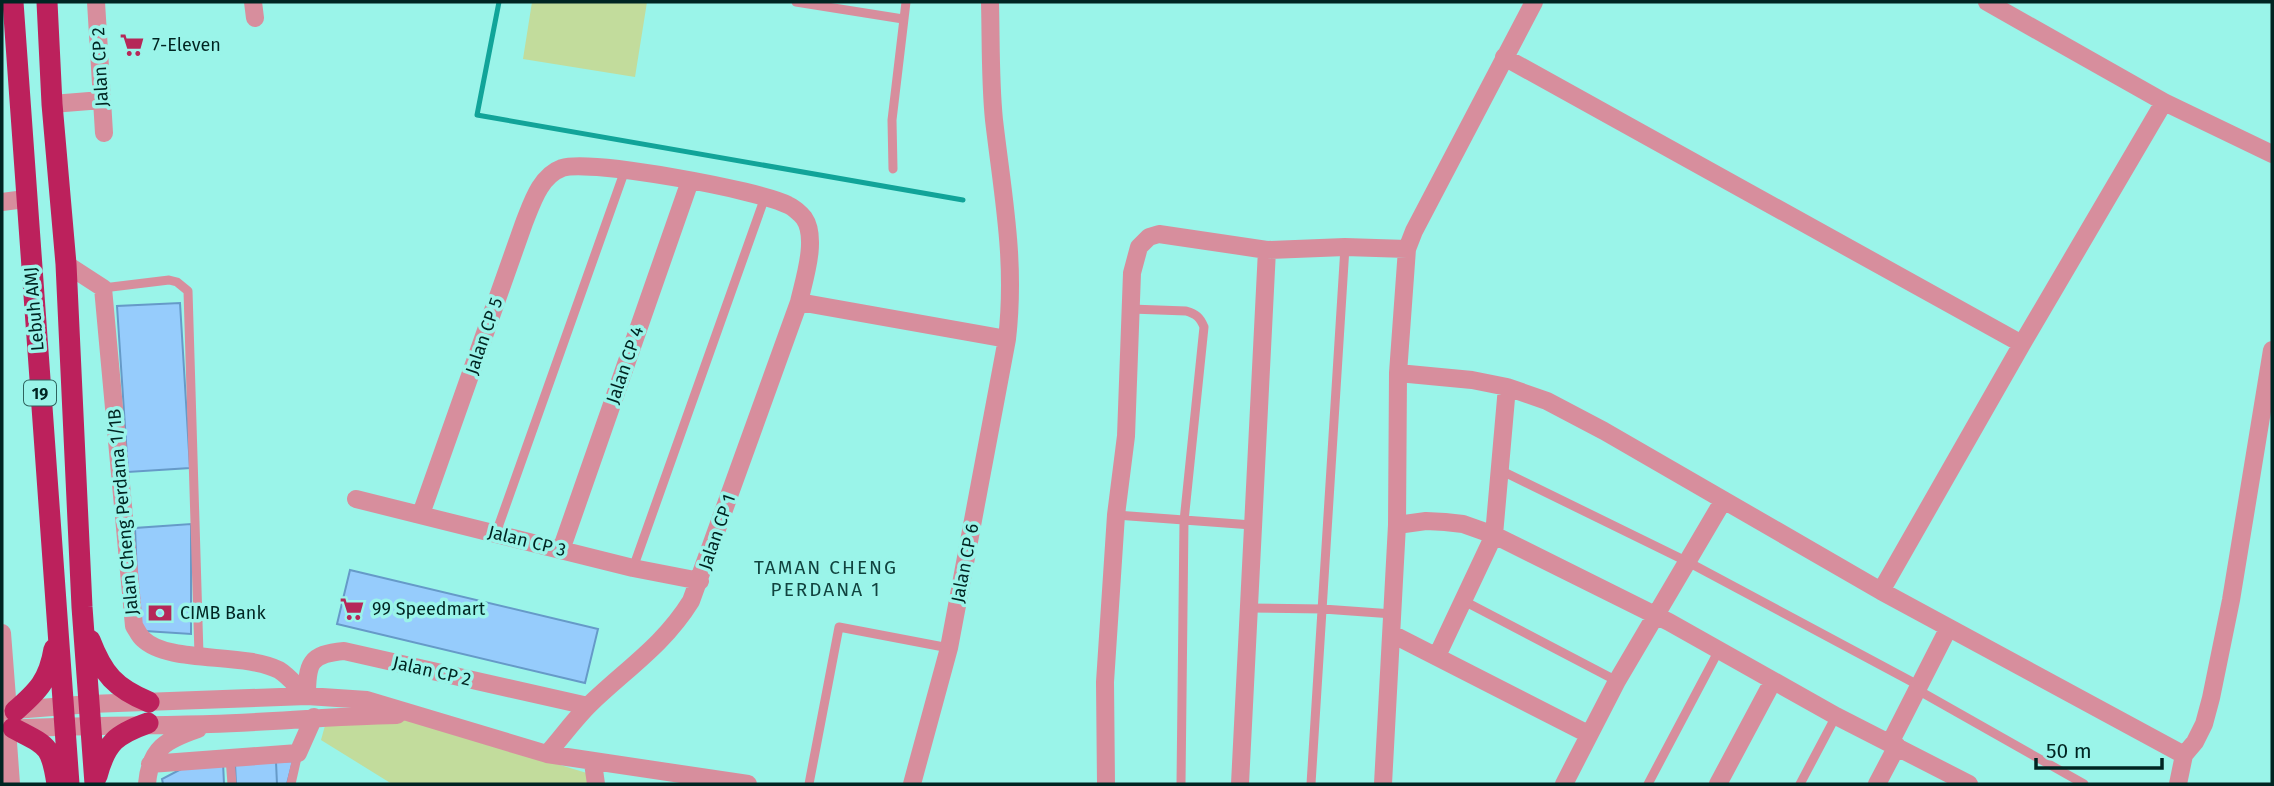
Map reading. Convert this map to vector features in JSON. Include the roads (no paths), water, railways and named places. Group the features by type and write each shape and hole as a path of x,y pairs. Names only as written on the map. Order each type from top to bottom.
{"highway":[{"name":"Lebuh AMJ","path":"13,2 9,40 25,199 69,784"},
{"name":"Lebuh AMJ","path":"47,2 52,103 66,264 82,607 95,784"},
{"path":"82,607 99,662 112,680 126,692 149,702"},
{"path":"57,608 51,665 42,686 8,720 38,740 49,751 57,784"},
{"path":"95,784 101,760 108,748 127,731 148,723"}],"street":[{"name":"Jalan CP 2","path":"96,2 104,133"},
{"name":"Jalan CP 6","path":"912,784 949,648 1007,339 1011,304 1011,268 994,117 990,2"},
{"path":"1383,784 1398,525 1398,373 1407,249 1534,2"},
{"path":"1987,2 2164,102 2272,155"},
{"path":"1504,57 2022,344"},
{"path":"52,103 102,100"},
{"path":"1881,591 2164,102"},
{"name":"Jalan CP 5","path":"421,514 533,199 545,179 562,168 584,166 625,170"},
{"path":"625,170 765,197"},
{"name":"Jalan CP 4","path":"561,550 690,181"},
{"name":"Jalan CP 1","path":"547,754 588,706 662,641 677,624 699,581 799,302 808,262 810,236 805,219 790,205 765,197"},
{"path":"2,202 25,199"},
{"path":"1106,784 1105,682 1116,515 1126,436 1132,273 1139,247 1149,237 1159,234 1267,250 1345,247 1407,249"},
{"path":"1240,784 1267,250"},
{"path":"66,264 103,288"},
{"name":"Jalan Cheng Perdana 1/1B","path":"103,288 134,626 142,639 153,647 168,652 265,665 281,671 307,696"},
{"path":"799,302 1007,339"},
{"path":"2178,784 2184,755 2204,724 2211,698 2272,350"},
{"path":"1398,373 1472,380 1507,387 1547,401 1948,629 2184,755"},
{"path":"1437,656 1494,535 1507,387"},
{"name":"Jalan CP 3","path":"356,499 633,568 699,581"},
{"path":"1564,784 1617,681 1723,500"},
{"path":"1398,525 1426,521 1445,522 1463,524 1494,535 1719,648 1836,716 1969,784"},
{"path":"1877,784 1917,687 1948,629"},
{"path":"2,633 11,784"},
{"path":"1392,634 1588,734"},
{"name":"Jalan CP 2","path":"307,696 307,673 311,662 319,656 344,651 588,706"},
{"path":"1718,784 1773,681"},
{"path":"91,715 149,702 307,696 367,700 547,754 748,784"},
{"path":"8,720 91,715 148,723 211,724 314,717 415,715"},
{"path":"150,764 298,753 314,717"},
{"path":"147,784 150,764 159,748 175,737 211,724"},
{"path":"593,762 596,784"}],"lane":[{"path":"796,2 903,19"},
{"path":"893,169 892,120 906,2"},
{"path":"496,533 625,170"},
{"path":"633,568 765,197"},
{"path":"1311,784 1345,247"},
{"path":"103,288 169,280 177,282 188,291 199,655"},
{"path":"1131,309 1195,314 1204,327 1184,521 1181,784"},
{"path":"1499,469 1688,562 1917,687 2084,784"},
{"path":"1116,515 1252,525"},
{"path":"1464,601 1617,681"},
{"path":"1249,608 1393,614"},
{"path":"809,784 839,627 949,648"},
{"path":"1648,784 1719,648"},
{"path":"1800,784 1836,716"},
{"path":"291,784 298,753"},
{"path":"230,758 232,784"}],"waterway":[{"path":"499,2 477,115 963,200"}],"place":[{"name":"7-Eleven","path":"132,45"},
{"name":"99 Speedmart","path":"352,609"},
{"name":"CIMB Bank","path":"160,613"}],"district":[{"name":"TAMAN CHENG PERDANA 1","path":"826,578"}]}
